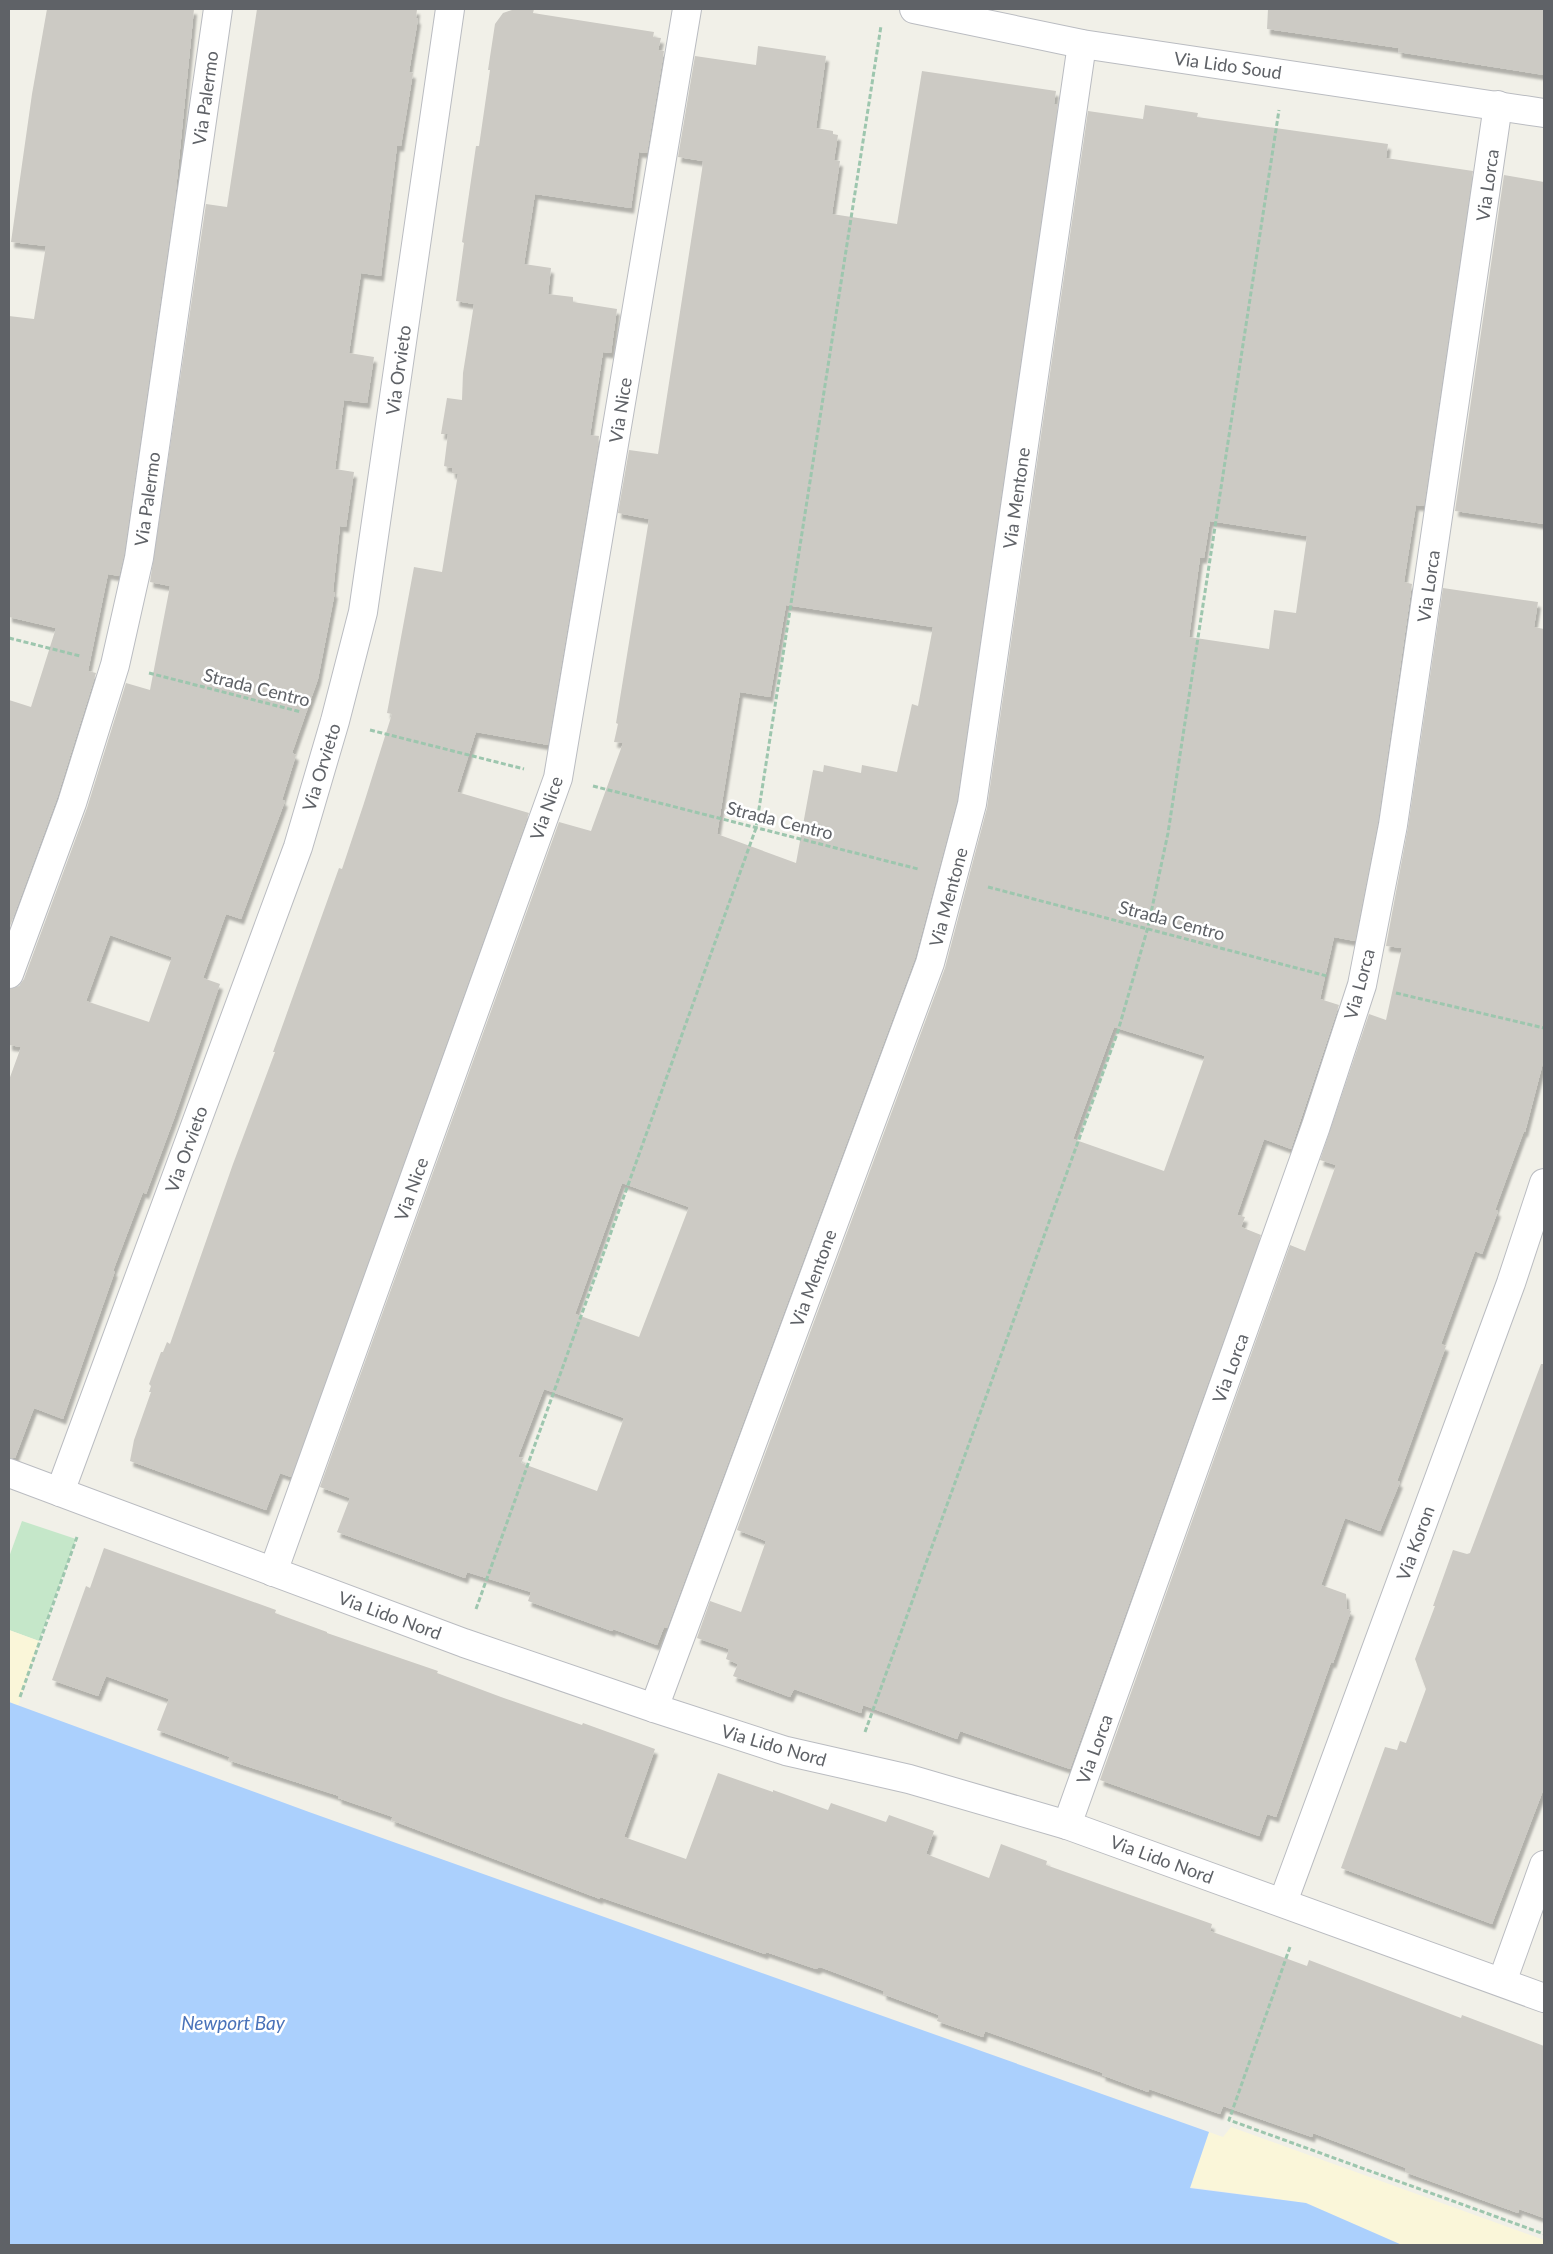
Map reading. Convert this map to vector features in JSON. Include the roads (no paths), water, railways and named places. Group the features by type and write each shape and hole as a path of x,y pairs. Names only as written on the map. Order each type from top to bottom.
{"street":[{"name":"Via Palermo","path":"9,974 72,803 115,664 139,558 218,9"},
{"name":"Via Orvieto","path":"60,1492 298,847 335,721 363,612 450,9"},
{"name":"Via Nice","path":"273,1572 558,778 687,9"},
{"name":"Via Lido Soud","path":"914,9 1082,44 1544,113"},
{"name":"Via Mentone","path":"654,1708 930,963 954,878 972,804 1082,44"},
{"name":"Via Lorca","path":"1067,1825 1312,1135 1362,985 1393,825 1498,105"},
{"name":"Via Koron","path":"1283,1902 1510,1283 1544,1183"},
{"name":"Via Lido Nord","path":"9,1473 464,1643 654,1708 786,1751 909,1779 1067,1825 1544,1998"},
{"path":"1502,1982 1544,1865"}],"water":[{"name":"Newport Bay","path":"9,1702 309,1812 1209,2132 1190,2188 1306,2203 1402,2245 9,2245"}]}
